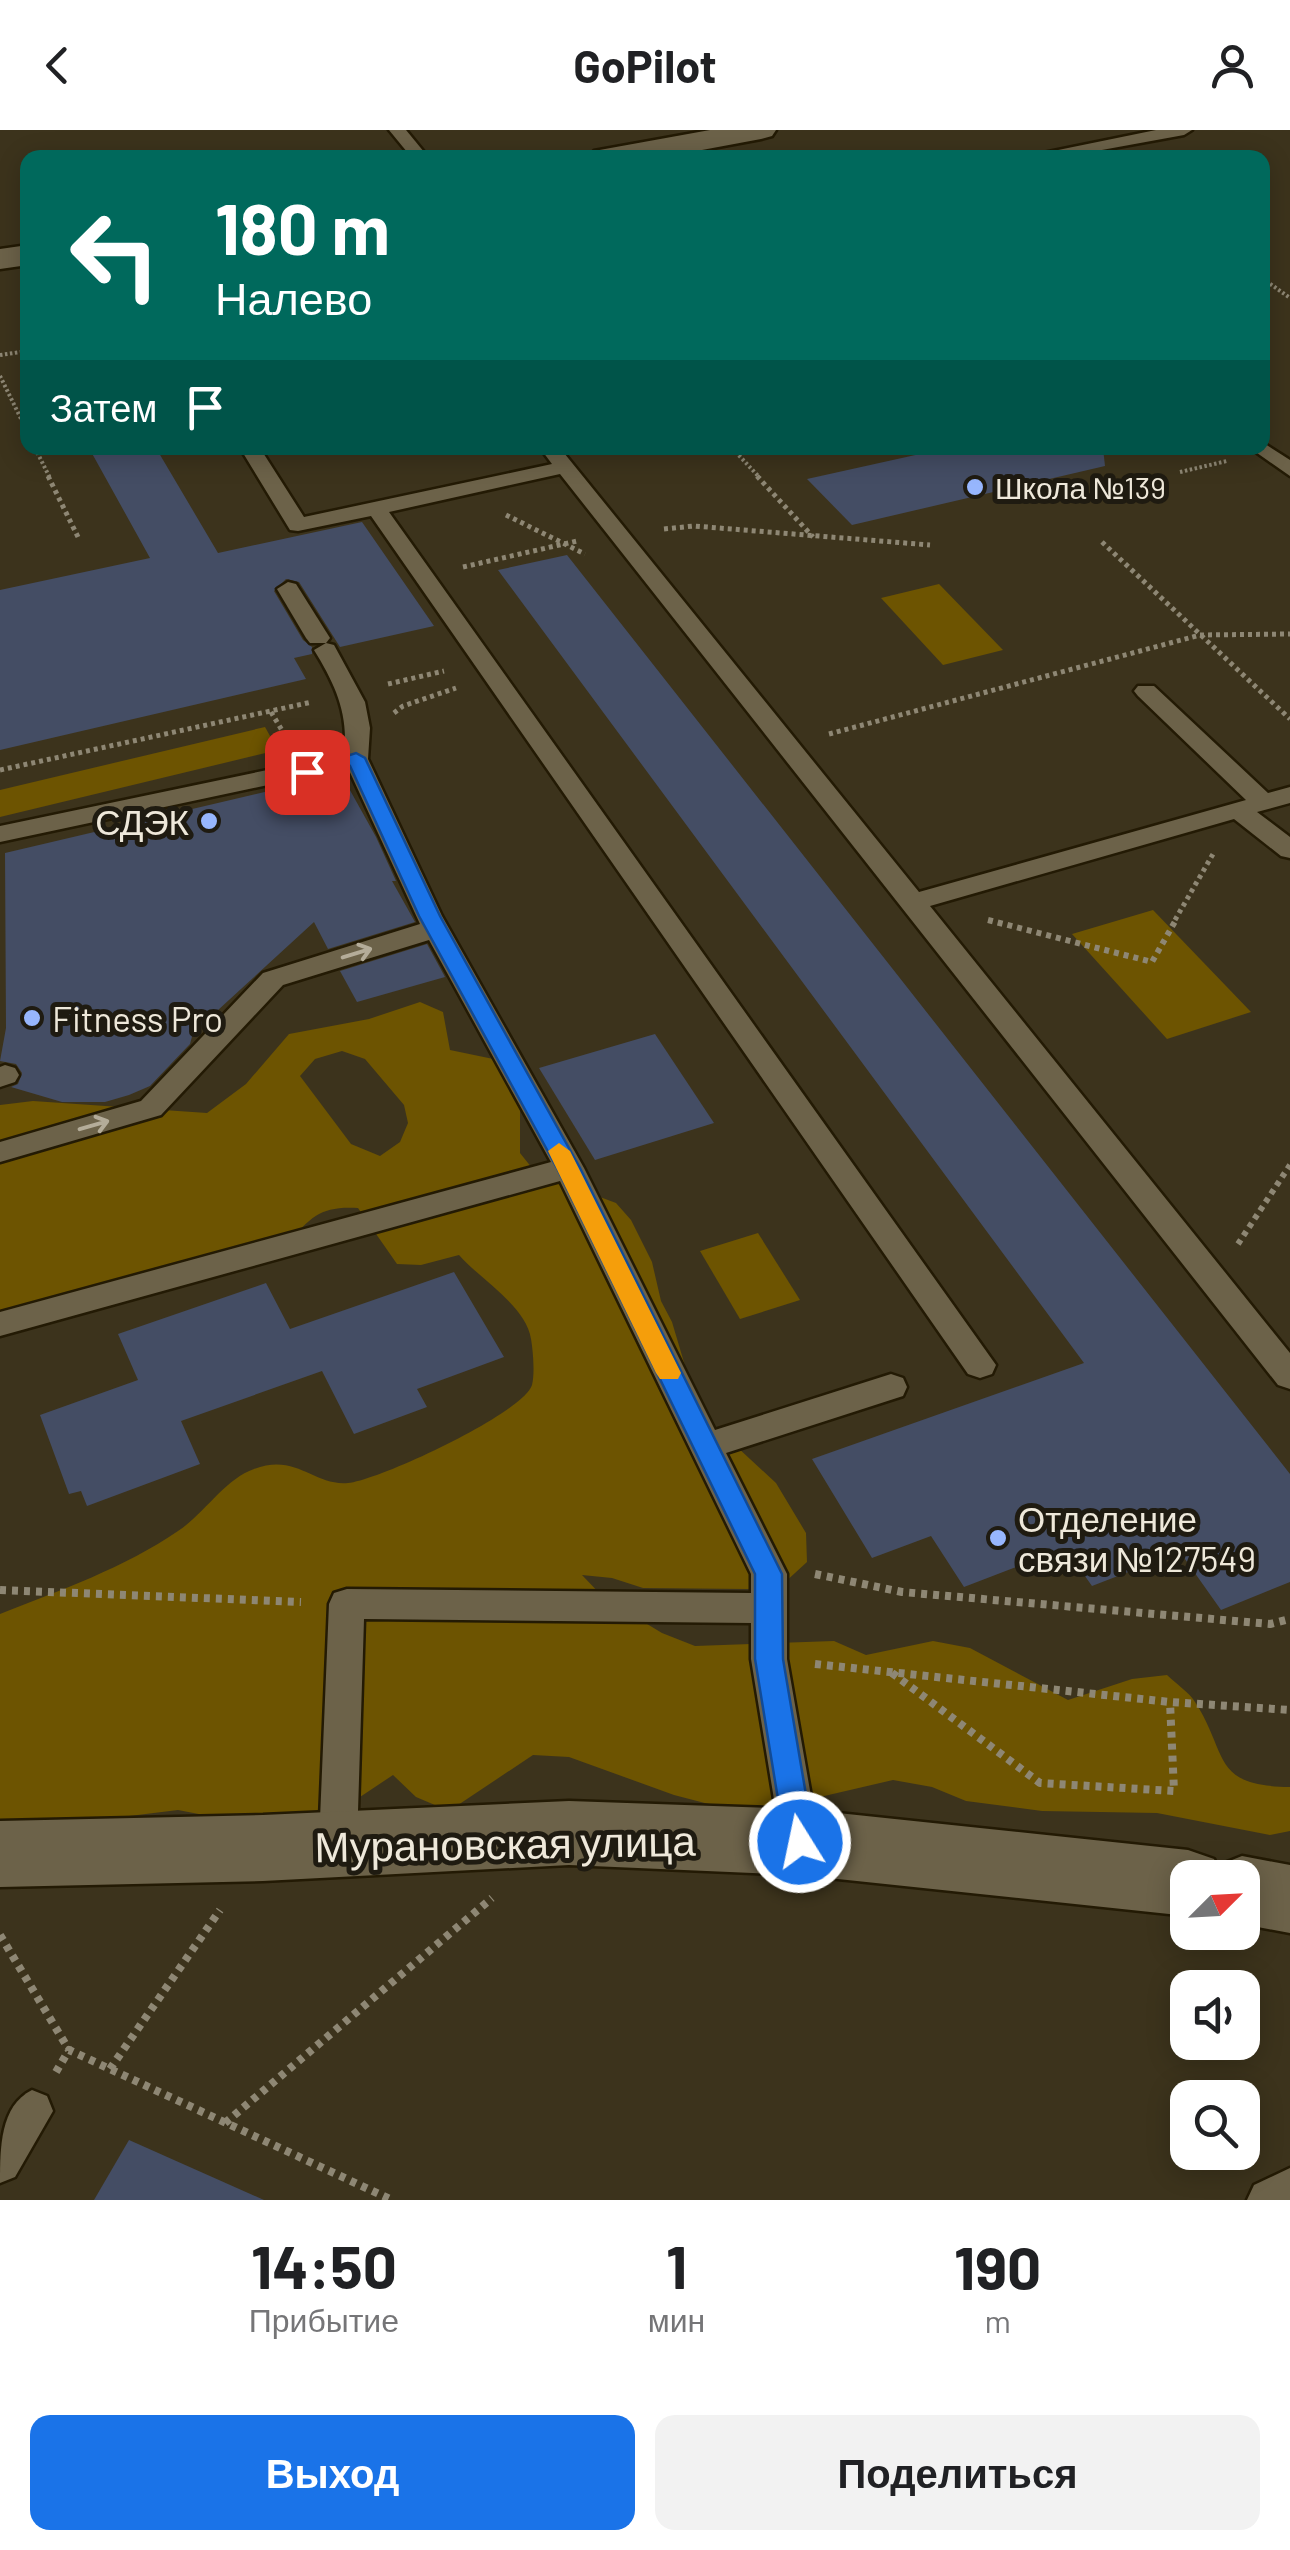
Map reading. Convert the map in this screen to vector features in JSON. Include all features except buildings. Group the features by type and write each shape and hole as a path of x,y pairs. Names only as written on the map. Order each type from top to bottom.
{"street":[{"path":"650,150 762,130"},
{"name":"Мурановская улица","path":"0,1854 263,1848 569,1833 800,1842 1170,1881"},
{"path":"1260,1893 1290,1899"}],"lane":[{"path":"397,130 414,150"},
{"path":"1073,150 1184,130"},
{"path":"254,455 298,525 456,489 558,457 1290,1376"},
{"path":"1270,455 1290,470"},
{"path":"376,508 980,1365"},
{"path":"288,588 352,692 357,750 437,928 568,1168 705,1446 769,1591 769,1659 800,1842"},
{"path":"1146,691 1290,850"},
{"path":"0,834 307,772 357,750"},
{"path":"914,902 1290,795"},
{"path":"273,979 437,928"},
{"path":"0,1152 151,1108 273,979 302,957"},
{"path":"0,1324 568,1168"},
{"path":"705,1446 892,1386"},
{"path":"338,1843 348,1604 769,1591"},
{"path":"0,2162 32,2111"},
{"path":"1269,2200 1290,2190"}],"path":[{"path":"0,376 20,417"},
{"path":"38,455 78,536"},
{"path":"738,455 814,538"},
{"path":"456,489 561,544 658,584"},
{"path":"442,598 452,570 618,532 694,526 930,545"},
{"path":"1102,542 1290,718"},
{"path":"787,745 1200,635 1290,634"},
{"path":"357,750 404,706 495,674"},
{"path":"0,770 308,702"},
{"path":"914,902 1152,962 1251,806"},
{"path":"1214,1281 1290,1165"},
{"path":"769,1591 827,1574 902,1592 1270,1624 1290,1619"},
{"path":"0,1590 348,1604"},
{"path":"769,1659 1170,1702 1290,1710"},
{"path":"891,1672 1040,1783 1174,1791 1170,1702"},
{"path":"110,2069 263,1848"},
{"path":"225,2123 494,1896"},
{"path":"0,1935 69,2050 392,2200"},
{"path":"32,2111 69,2050"}],"shaded area":[{"path":"939,584 1003,650 943,665 881,598"},
{"path":"265,727 278,750 0,817 0,790"},
{"path":"1153,910 1251,1012 1167,1039 1072,934"},
{"path":"420,1002 443,1012 450,1050 503,1061 520,1093 520,1153 536,1173 616,1203 631,1220 652,1262 661,1301 672,1322 694,1396 708,1420 776,1483 806,1533 807,1562 783,1584 748,1589 643,1588 612,1578 582,1575 604,1598 662,1633 695,1646 834,1641 866,1655 933,1641 970,1648 1068,1700 1132,1679 1167,1675 1195,1702 1225,1764 1234,1773 1246,1781 1290,1787 1290,1831 1270,1835 1157,1813 1042,1811 966,1801 932,1787 893,1780 747,1814 674,1795 569,1757 533,1755 449,1811 416,1797 393,1775 360,1797 323,1811 286,1818 214,1817 178,1810 0,1832 0,1614 136,1556 188,1524 234,1481 254,1469 282,1465 336,1483 348,1483 418,1458 504,1412 532,1385 534,1368 531,1339 521,1315 459,1255 421,1265 397,1264 358,1208 318,1215 288,1243 0,1322 0,1105 33,1101 207,1113 246,1084 289,1034 369,1019","holes":["342,1051 365,1059 404,1105 408,1123 400,1142 380,1156 351,1144 300,1076 315,1059"]},
{"path":"758,1233 800,1300 740,1319 700,1251"}],"slow traffic":[{"path":"559,1151 669,1373"}],"place":[{"name":"Школа №139","path":"975,487"},
{"name":"СДЭК","path":"209,821"},
{"name":"Fitness Pro","path":"32,1018"},
{"name":"Отделение связи №127549","path":"998,1538"}],"route":[{"path":"307,772 356,758 430,916 568,1168 769,1574 769,1659 800,1842"}]}
